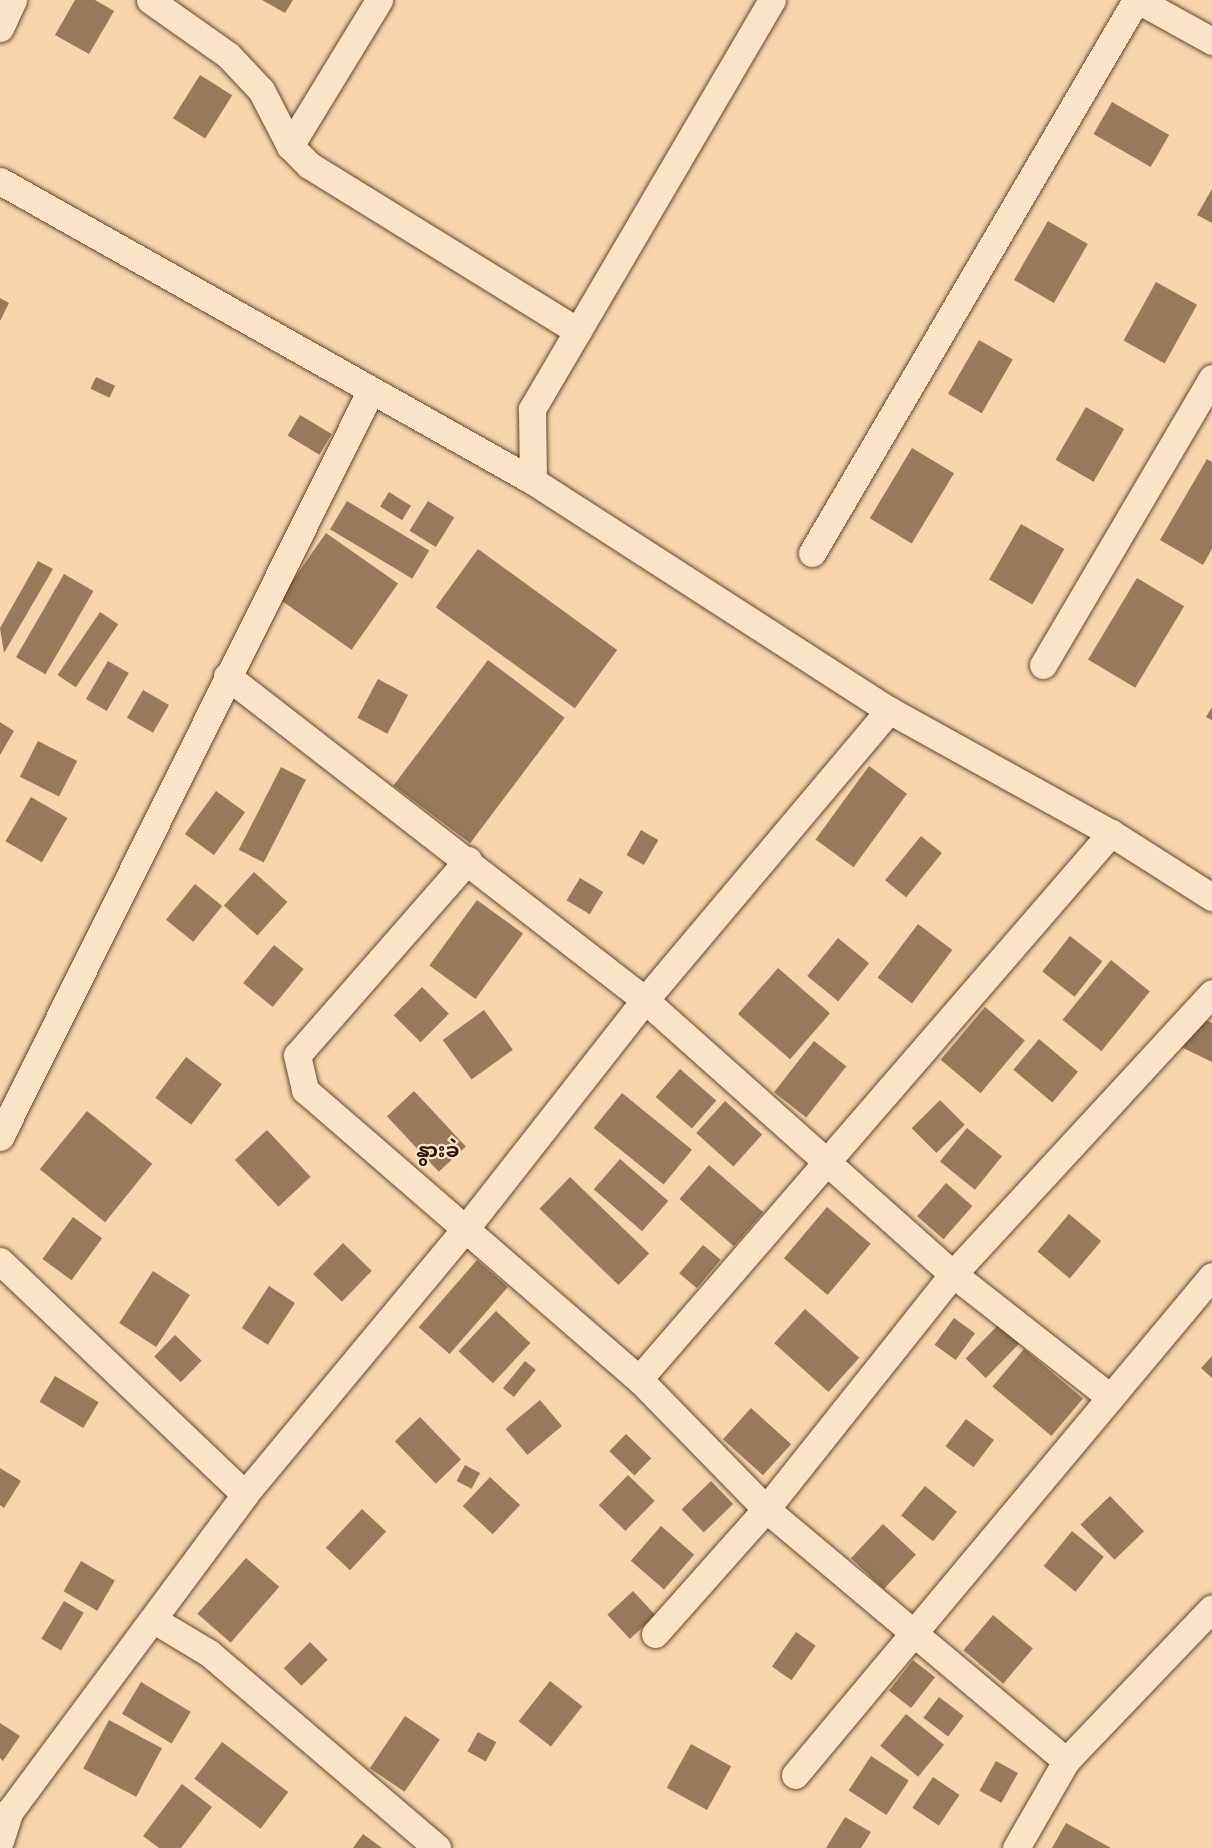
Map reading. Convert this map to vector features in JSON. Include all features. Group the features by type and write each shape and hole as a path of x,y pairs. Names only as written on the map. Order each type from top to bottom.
{"street":[{"path":"0,28 13,0"},
{"path":"150,0 228,55 261,90 290,146 309,165 578,331"},
{"path":"290,146 379,0"},
{"path":"533,482 532,409 772,0"},
{"path":"812,553 1137,0 1212,41"},
{"path":"0,181 533,482 889,711 1111,833 1212,897"},
{"path":"1043,665 1212,378"},
{"path":"0,1137 226,676 370,392"},
{"path":"226,676 468,860 645,1000 830,1160 953,1274 1110,1397"},
{"path":"0,1841 10,1811 154,1620 245,1494 466,1228 645,1000 889,711"},
{"path":"639,1379 1111,833"},
{"path":"468,860 297,1055 305,1090 639,1379 766,1509 1066,1761"},
{"path":"655,1634 766,1509 953,1274 1212,993"},
{"path":"0,1261 245,1494"},
{"path":"795,1775 910,1632 1212,1276"},
{"path":"1017,1848 1066,1761 1212,1608"},
{"path":"154,1620 208,1653 437,1848"}],"building":[{"path":"75,0 95,0 114,11 89,54 55,35"},
{"path":"262,0 293,0 285,13"},
{"path":"200,75 232,95 205,138 173,118"},
{"path":"1112,102 1169,135 1151,167 1094,134"},
{"path":"1212,189 1212,223 1197,215"},
{"path":"1048,221 1088,244 1054,303 1014,280"},
{"path":"1156,282 1197,305 1165,363 1124,341"},
{"path":"0,298 9,303 0,321"},
{"path":"979,340 1013,359 982,413 948,394"},
{"path":"96,377 115,386 110,398 91,389"},
{"path":"1086,407 1124,429 1094,482 1056,460"},
{"path":"300,415 332,434 319,455 288,436"},
{"path":"912,448 954,473 912,544 870,518"},
{"path":"1207,459 1212,462 1212,549 1203,565 1160,540"},
{"path":"389,492 411,506 402,520 380,506"},
{"path":"347,501 429,550 412,579 330,529"},
{"path":"428,501 454,517 436,547 409,531"},
{"path":"1021,524 1064,549 1032,604 989,579"},
{"path":"326,533 398,583 352,650 280,599"},
{"path":"478,549 617,650 575,708 436,607"},
{"path":"38,561 53,569 4,653 0,628"},
{"path":"64,574 93,591 45,674 16,657"},
{"path":"1137,578 1184,606 1135,688 1088,659"},
{"path":"100,612 118,624 76,687 58,675"},
{"path":"488,660 565,718 470,843 394,785"},
{"path":"108,661 129,673 107,711 86,699"},
{"path":"378,679 408,695 387,734 357,718"},
{"path":"143,690 169,705 153,733 127,718"},
{"path":"1212,707 1212,720 1206,717"},
{"path":"0,722 14,731 0,755"},
{"path":"38,741 77,761 59,797 20,777"},
{"path":"869,766 907,794 854,867 816,840"},
{"path":"281,767 306,780 264,863 239,850"},
{"path":"216,791 245,812 214,855 185,834"},
{"path":"31,797 67,818 42,862 6,841"},
{"path":"641,830 658,840 644,865 626,855"},
{"path":"921,836 942,853 906,897 885,880"},
{"path":"254,872 287,902 257,936 224,905"},
{"path":"580,878 603,892 590,914 567,900"},
{"path":"195,884 222,906 193,942 166,920"},
{"path":"477,900 523,934 476,999 429,966"},
{"path":"918,924 952,950 912,1003 878,978"},
{"path":"1070,936 1102,961 1075,997 1042,971"},
{"path":"838,938 869,963 838,1001 807,976"},
{"path":"274,945 304,969 273,1007 243,983"},
{"path":"1111,960 1150,991 1101,1051 1063,1020"},
{"path":"778,968 830,1013 790,1059 738,1014"},
{"path":"422,987 449,1014 421,1042 394,1015"},
{"path":"985,1007 1025,1040 980,1093 941,1060"},
{"path":"484,1010 513,1050 472,1080 443,1040"},
{"path":"1193,1014 1212,1023 1212,1062 1177,1045"},
{"path":"1039,1039 1078,1072 1052,1102 1013,1070"},
{"path":"814,1041 846,1066 806,1117 774,1092"},
{"path":"186,1057 222,1084 191,1125 155,1098"},
{"path":"680,1069 716,1100 692,1128 656,1097"},
{"path":"414,1091 466,1147 439,1172 387,1116"},
{"path":"622,1093 692,1150 664,1185 594,1128"},
{"path":"940,1100 965,1125 936,1153 912,1128"},
{"path":"725,1101 762,1134 733,1166 696,1133"},
{"path":"87,1111 152,1164 105,1222 40,1169"},
{"path":"967,1128 1002,1156 975,1190 940,1161"},
{"path":"267,1130 311,1177 278,1207 235,1160"},
{"path":"620,1159 668,1201 642,1231 594,1189"},
{"path":"709,1165 763,1212 734,1246 679,1199"},
{"path":"570,1177 649,1253 619,1285 539,1209"},
{"path":"946,1183 972,1206 944,1239 917,1216"},
{"path":"827,1207 871,1244 828,1295 784,1258"},
{"path":"1069,1214 1101,1241 1070,1279 1038,1252"},
{"path":"73,1217 102,1238 72,1280 42,1259"},
{"path":"343,1243 372,1271 342,1302 313,1274"},
{"path":"703,1245 721,1260 697,1288 679,1273"},
{"path":"477,1260 508,1287 450,1354 419,1327"},
{"path":"153,1271 190,1295 156,1347 119,1323"},
{"path":"269,1286 295,1303 268,1345 242,1328"},
{"path":"805,1309 859,1358 828,1392 774,1343"},
{"path":"496,1311 530,1343 493,1383 458,1351"},
{"path":"954,1318 975,1333 956,1360 935,1345"},
{"path":"999,1324 1019,1343 986,1378 966,1359"},
{"path":"175,1335 202,1361 181,1382 154,1357"},
{"path":"1024,1349 1083,1398 1051,1436 993,1387"},
{"path":"1212,1356 1212,1378 1201,1368"},
{"path":"525,1361 536,1370 514,1397 503,1388"},
{"path":"55,1376 99,1402 83,1428 40,1402"},
{"path":"540,1400 562,1426 527,1455 506,1429"},
{"path":"751,1408 791,1444 763,1475 723,1439"},
{"path":"420,1417 461,1459 436,1484 395,1441"},
{"path":"966,1419 994,1440 973,1467 946,1446"},
{"path":"626,1434 651,1458 635,1476 609,1451"},
{"path":"465,1465 480,1473 472,1489 457,1481"},
{"path":"0,1468 21,1481 4,1508 0,1505"},
{"path":"628,1475 655,1501 625,1531 599,1505"},
{"path":"490,1477 520,1505 493,1534 463,1506"},
{"path":"711,1481 733,1504 704,1532 682,1509"},
{"path":"925,1486 957,1512 933,1541 901,1516"},
{"path":"1110,1496 1144,1531 1115,1560 1081,1524"},
{"path":"362,1509 386,1532 350,1570 326,1548"},
{"path":"883,1524 916,1555 884,1589 851,1558"},
{"path":"661,1526 694,1555 664,1590 631,1561"},
{"path":"1072,1531 1104,1557 1076,1592 1044,1566"},
{"path":"246,1558 279,1587 231,1643 197,1614"},
{"path":"81,1561 115,1580 97,1611 64,1591"},
{"path":"633,1591 656,1615 630,1639 607,1615"},
{"path":"64,1601 84,1613 61,1651 41,1639"},
{"path":"993,1615 1033,1648 1003,1684 963,1650"},
{"path":"796,1632 816,1646 792,1680 772,1666"},
{"path":"310,1642 328,1660 302,1686 284,1668"},
{"path":"913,1660 935,1677 911,1708 889,1691"},
{"path":"550,1681 582,1706 551,1746 519,1721"},
{"path":"141,1682 191,1712 172,1744 122,1714"},
{"path":"939,1697 964,1716 948,1736 923,1718"},
{"path":"906,1714 944,1745 918,1777 880,1746"},
{"path":"405,1716 440,1739 405,1792 370,1768"},
{"path":"109,1720 162,1748 136,1797 83,1769"},
{"path":"0,1723 20,1736 3,1761 0,1758"},
{"path":"478,1732 496,1742 486,1761 467,1751"},
{"path":"222,1742 288,1792 261,1829 194,1779"},
{"path":"691,1744 731,1766 707,1810 667,1788"},
{"path":"871,1756 909,1781 886,1815 849,1790"},
{"path":"996,1761 1018,1773 1001,1803 980,1791"},
{"path":"933,1777 960,1795 939,1826 912,1808"},
{"path":"182,1784 212,1807 181,1848 159,1848 143,1836"},
{"path":"845,1817 871,1832 861,1848 826,1848"},
{"path":"1066,1823 1111,1848 1052,1848"},
{"path":"363,1834 382,1848 353,1848"}],"district":[{"name":"နွားခဲ","path":"438,1152"}]}
